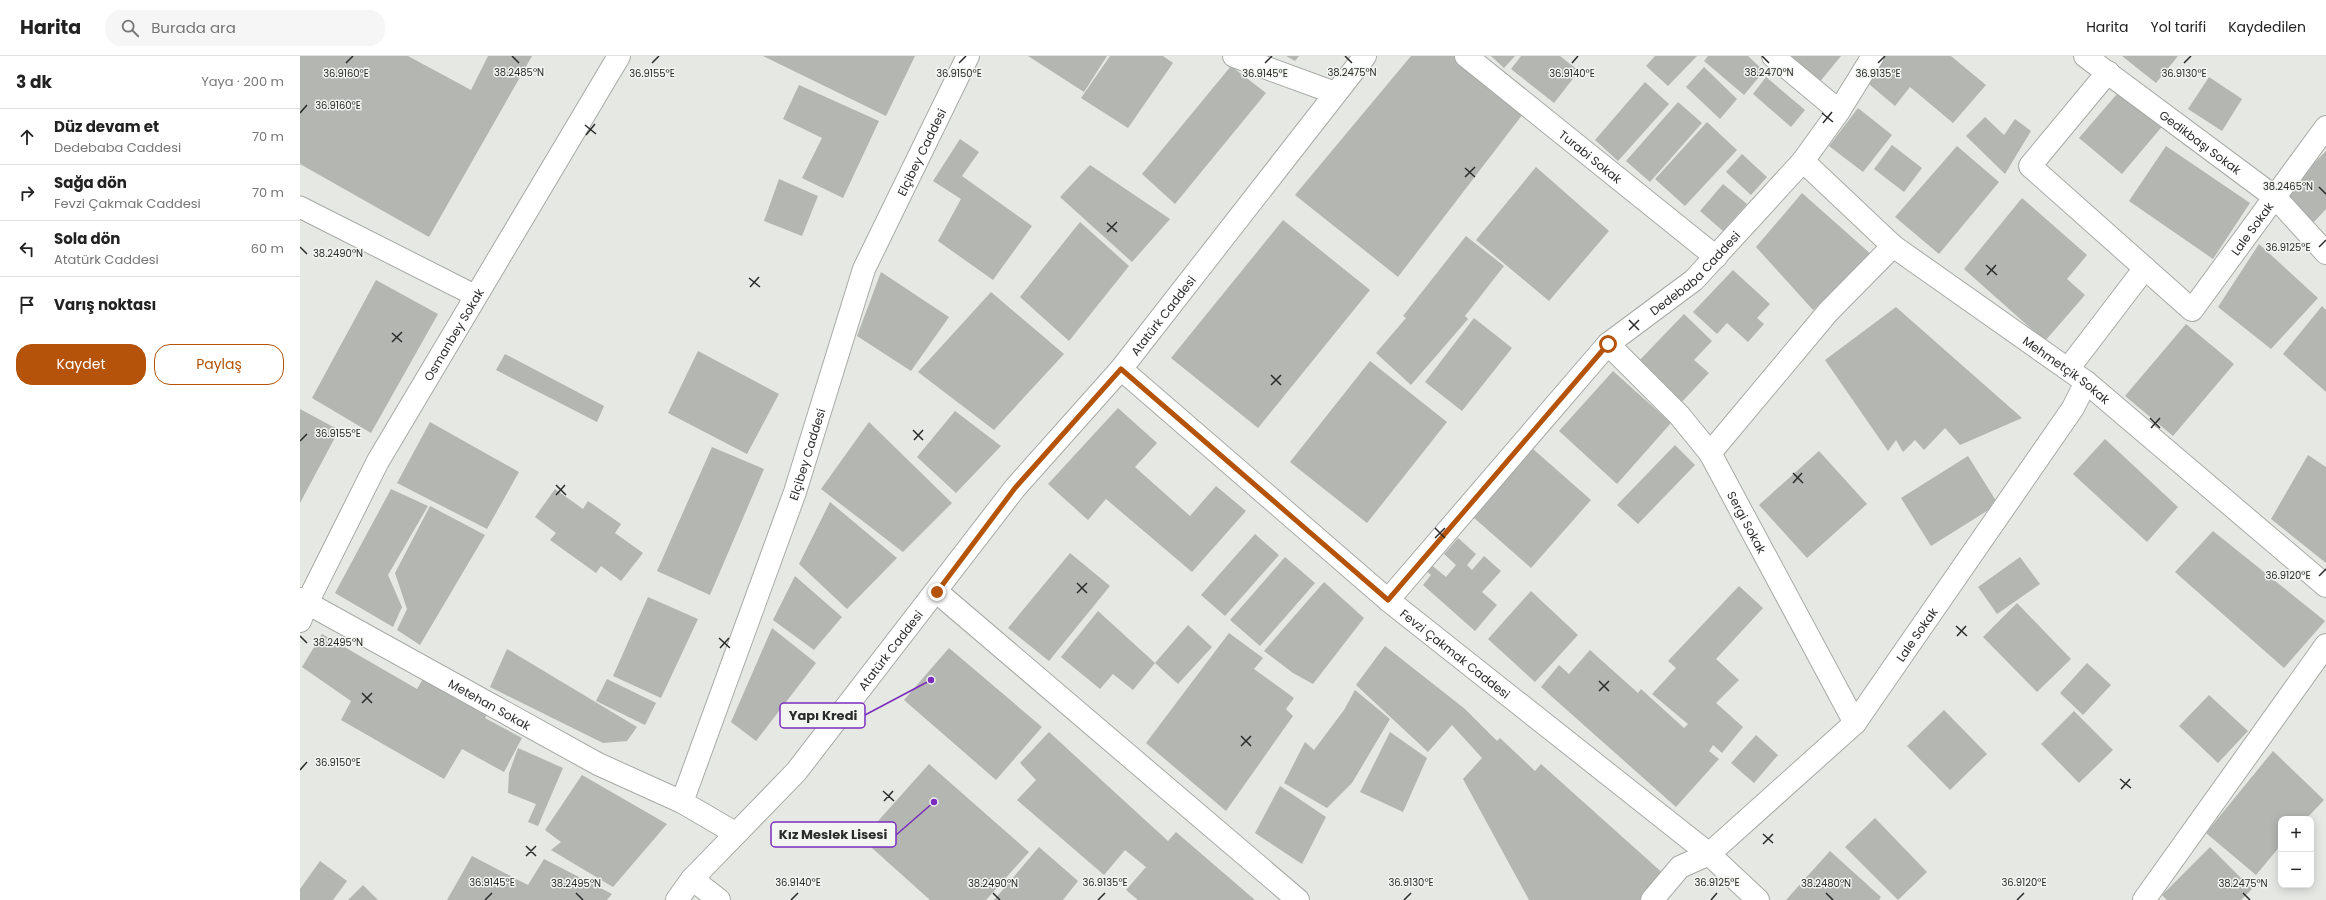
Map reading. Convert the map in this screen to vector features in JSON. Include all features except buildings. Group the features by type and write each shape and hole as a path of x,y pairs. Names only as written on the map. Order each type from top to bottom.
{"street":[{"name":"Osmanbey Sokak","path":"302,608 378,461 619,56"},
{"name":"Elçibey Caddesi","path":"682,802 795,492 864,269 968,56"},
{"path":"1234,56 1335,93"},
{"name":"Atatürk Caddesi","path":"677,900 692,879 735,833 796,772 937,592 1015,488 1121,369 1365,56"},
{"name":"Turabi Sokak","path":"1466,56 1716,257"},
{"path":"1773,56 1839,111"},
{"name":"Dedebaba Caddesi","path":"1388,600 1608,344 1694,280 1803,161 1839,111 1873,56"},
{"path":"2068,369 2145,268 2030,166 2096,62"},
{"name":"Gedikbaşı Sokak","path":"2096,62 2276,198 2326,253"},
{"name":"Lale Sokak","path":"2145,268 2192,310 2276,198 2326,127"},
{"name":"Mehmetçik Sokak","path":"1803,161 1893,246 2086,382 2326,586"},
{"path":"1710,453 1828,312 1893,246"},
{"name":"Sergi Sokak","path":"1608,344 1679,415 1710,453 1855,723"},
{"name":"Fevzi Çakmak Caddesi","path":"1121,369 1388,600 1709,854 1758,900"},
{"name":"Lale Sokak","path":"1652,900 1680,868 1709,854 1855,723 2073,408 2086,382"},
{"path":"937,592 1298,900"},
{"name":"Metehan Sokak","path":"302,608 598,764 682,802"},
{"path":"2144,900 2326,645"},
{"path":"682,802 735,833"},
{"path":"692,879 719,900"}],"lane":[{"path":"300,207 476,296"}],"place":[{"name":"Yapı Kredi","path":"931,680"},
{"name":"Kız Meslek Lisesi","path":"934,802"}],"route":[{"path":"937,592 1015,488 1121,369 1388,600 1608,344"}]}
